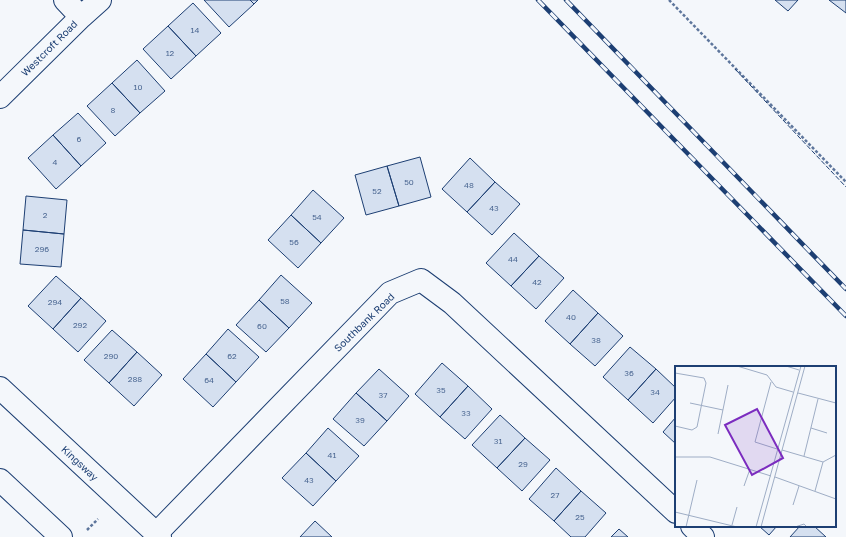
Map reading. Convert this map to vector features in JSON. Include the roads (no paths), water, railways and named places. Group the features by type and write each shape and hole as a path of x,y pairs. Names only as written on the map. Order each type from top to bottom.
{"main road":[{"path":"65,0 81,17"},
{"name":"Westcroft Road","path":"0,97 100,0"},
{"name":"Southbank Road","path":"158,535 390,293 420,280 452,303 675,511"},
{"name":"Kingsway","path":"0,388 158,535"},
{"path":"0,480 61,537"},
{"path":"693,527 703,537"}],"railway":[{"path":"538,0 846,316"},
{"path":"566,0 846,289"}]}
